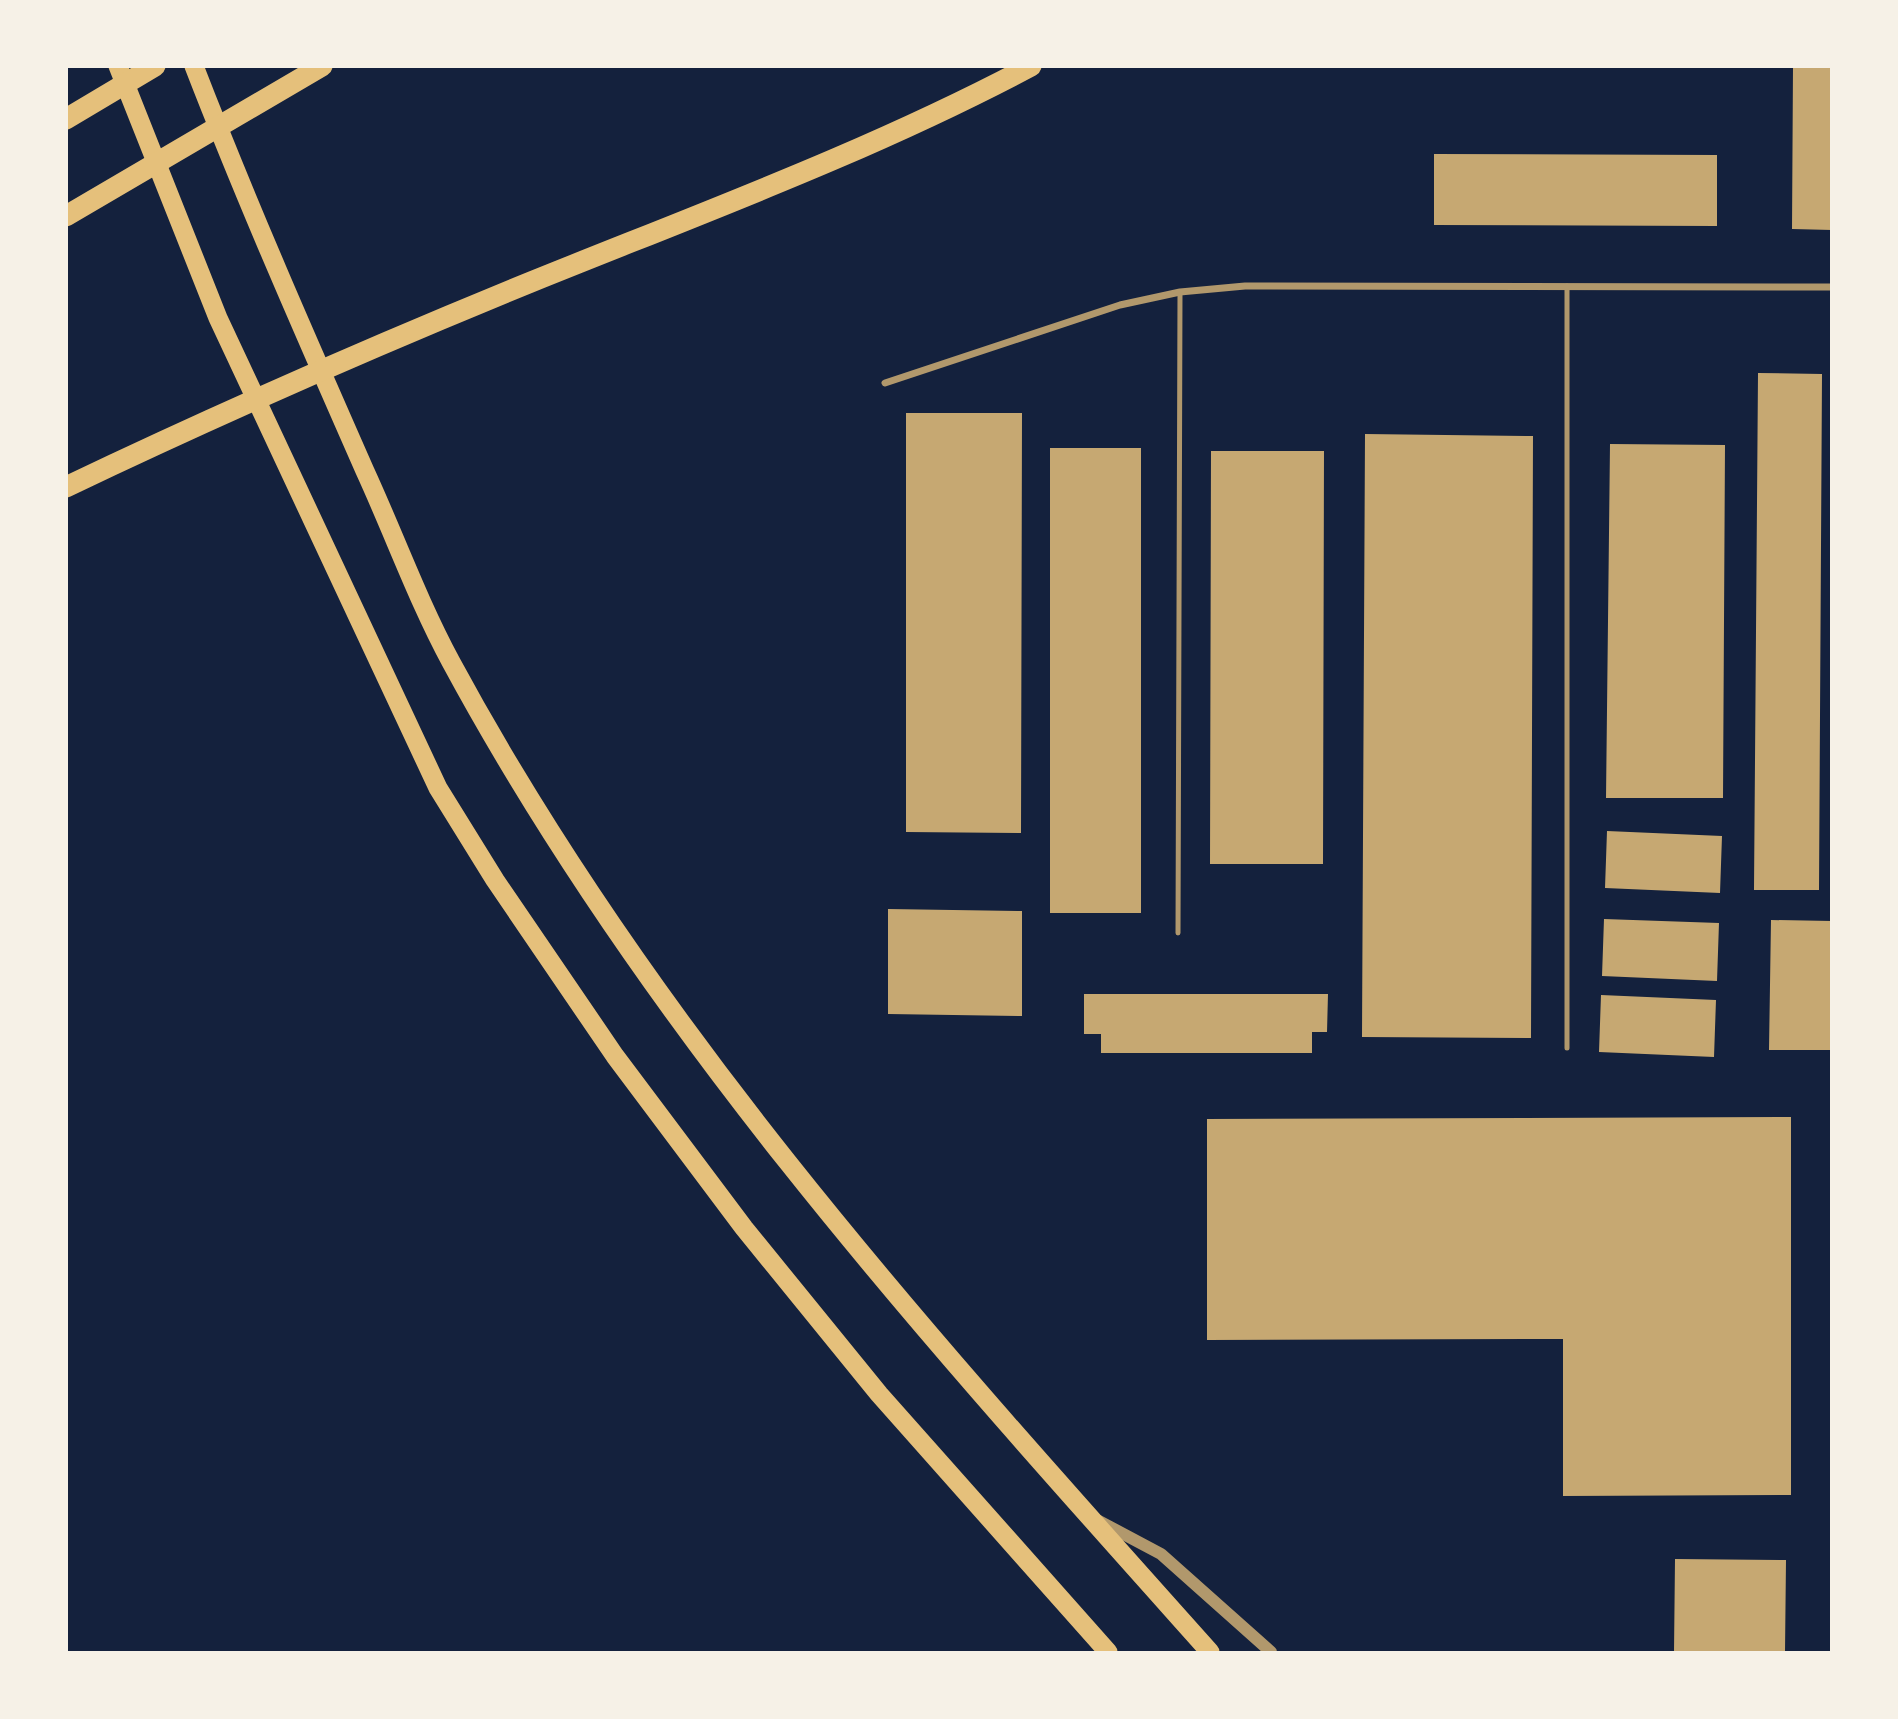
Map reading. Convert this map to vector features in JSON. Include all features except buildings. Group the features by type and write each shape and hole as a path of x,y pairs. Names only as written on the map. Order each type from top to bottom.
{"highway":[{"path":"118,66 218,317 438,788 495,880 615,1056 744,1228 880,1394 1108,1653"},
{"path":"66,119 155,66"},
{"path":"194,66 295,314 443,646 502,750 615,930 739,1101 942,1351 1210,1653"},
{"path":"66,216 322,66"},
{"path":"66,487 206,420 493,298 785,180 932,116 1031,66"}],"street":[{"path":"884,383 1120,305 1180,292 1245,286 1832,287"},
{"path":"1087,1514 1161,1554 1271,1653"}],"lane":[{"path":"1567,286 1567,1048"},
{"path":"1178,933 1180,292"}]}
